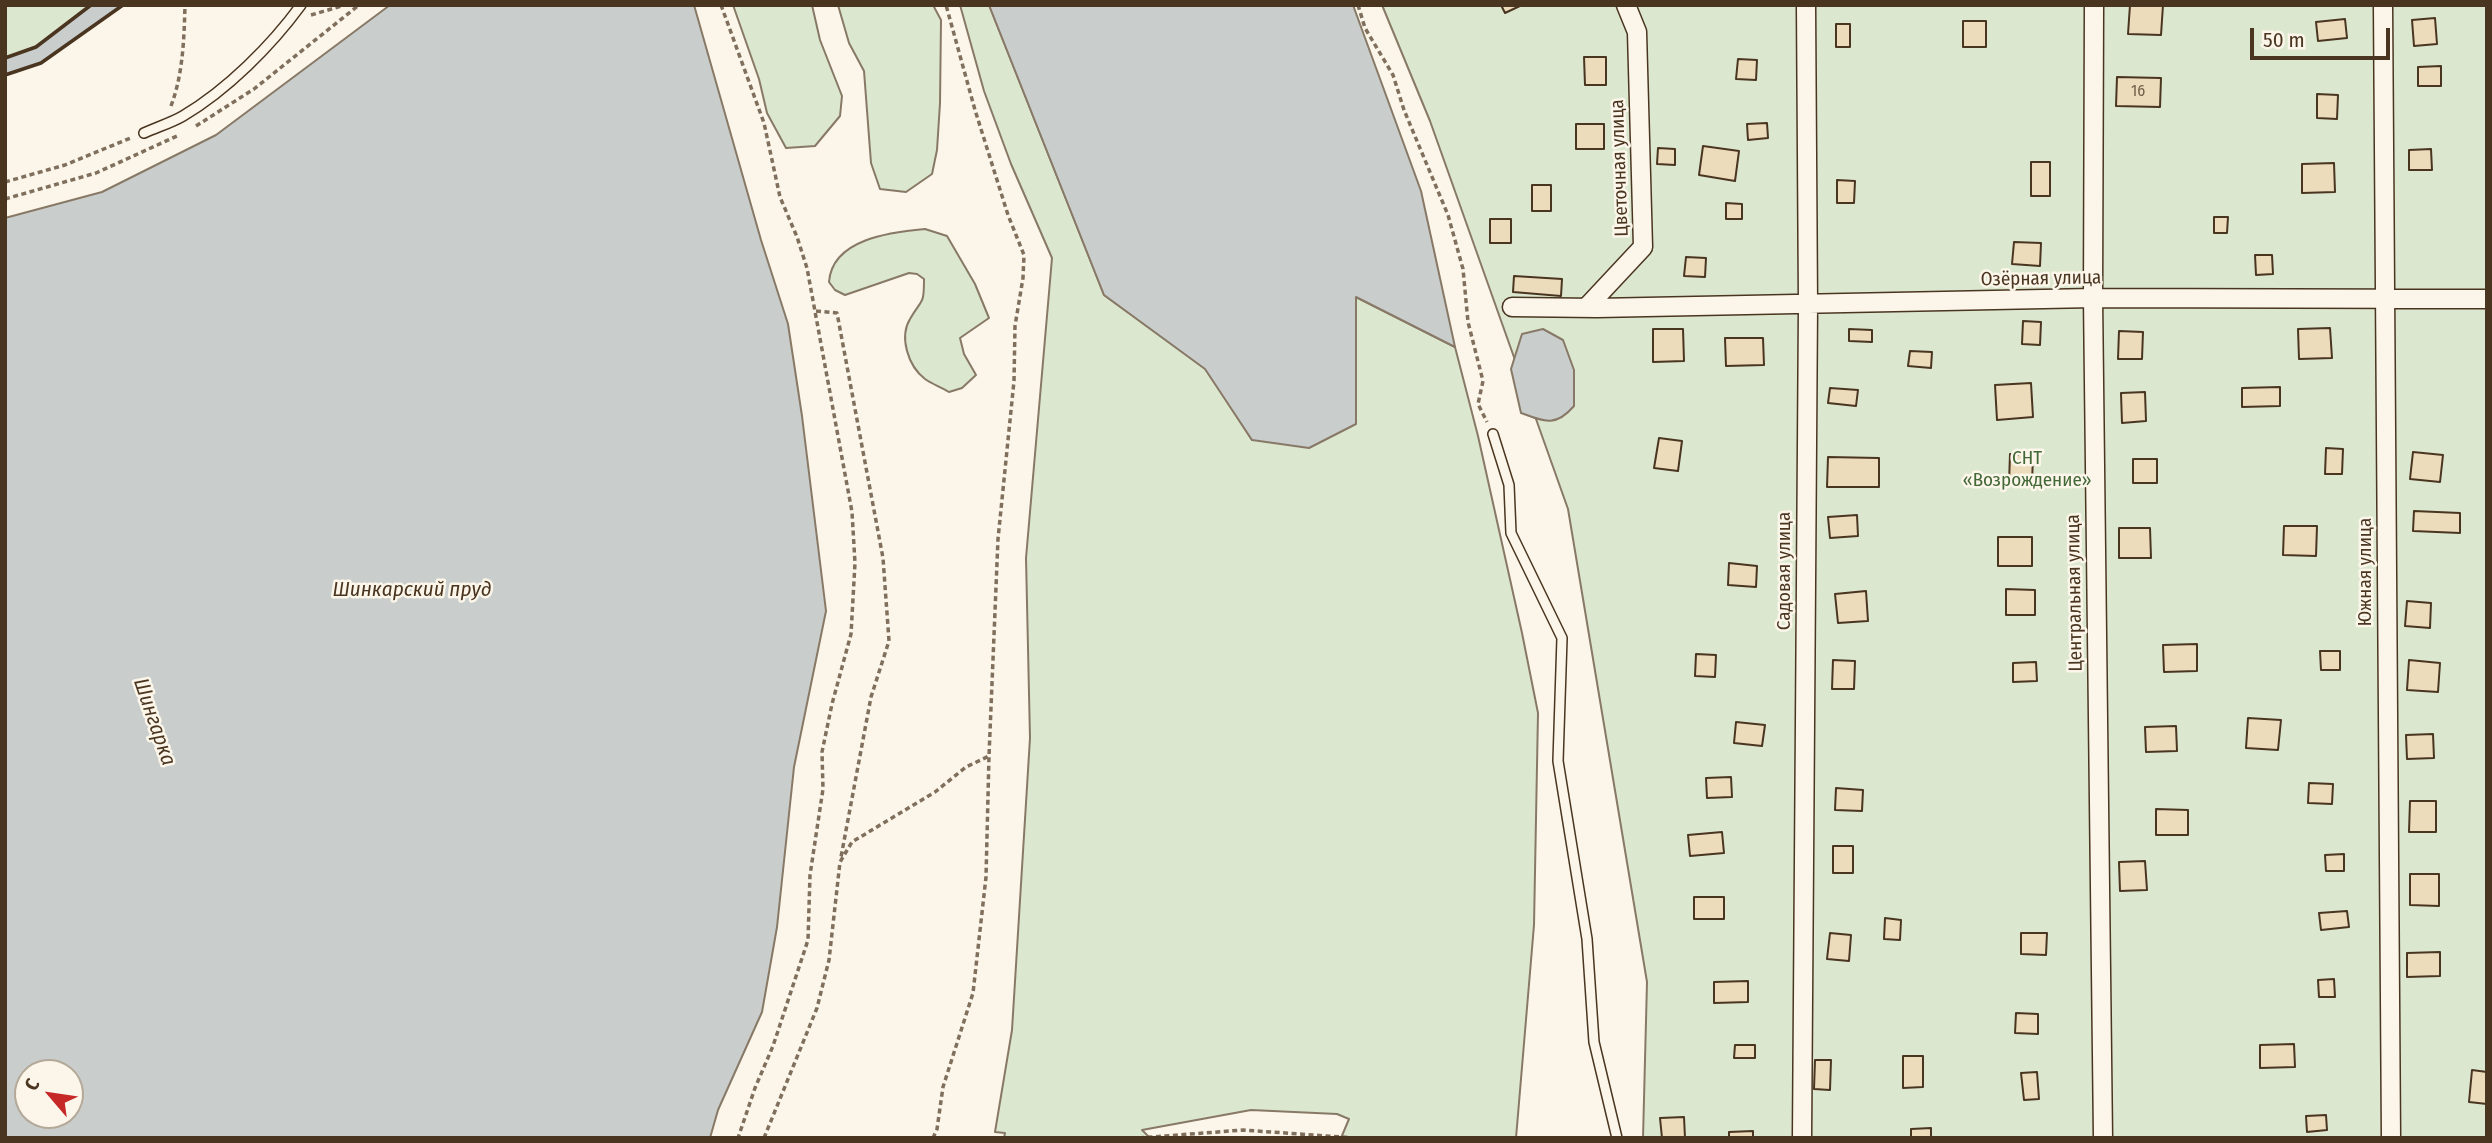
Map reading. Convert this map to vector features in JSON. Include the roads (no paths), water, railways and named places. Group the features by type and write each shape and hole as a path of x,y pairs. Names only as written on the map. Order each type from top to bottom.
{"street":[{"name":"Цветочная улица","path":"1591,308 1643,247 1637,32 1626,5"},
{"name":"Садовая улица","path":"1802,1138 1808,304 1806,5"},
{"name":"Центральная улица","path":"2094,5 2093,298 2103,1138"},
{"name":"Южная улица","path":"2384,5 2391,1138"},
{"name":"Озёрная улица","path":"1512,307 1591,308 2093,298 2487,299"}],"lane":[{"path":"144,133 182,116 223,89 301,5"},
{"path":"1493,434 1508,485 1511,533 1562,638 1558,761 1587,939 1594,1042 1617,1138"}],"water":[{"path":"91,5 123,5 41,63 5,75 5,58 36,47"},
{"name":"Шинкарский пруд","path":"390,5 694,5 761,240 788,324 826,611 794,767 777,927 762,1012 718,1110 710,1138 5,1138 5,218 102,192 216,135"},
{"path":"989,5 1353,5 1421,191 1455,347 1356,297 1356,424 1309,448 1252,440 1205,369 1104,295"},
{"path":"1543,329 1563,340 1574,370 1574,406 1562,417 1550,421 1521,413 1511,369 1522,334"}],"park label":[{"name":"СНТ «Возрождение»","path":"2027,470"}],"water label":[{"name":"Шингарка","path":"154,722"}]}
